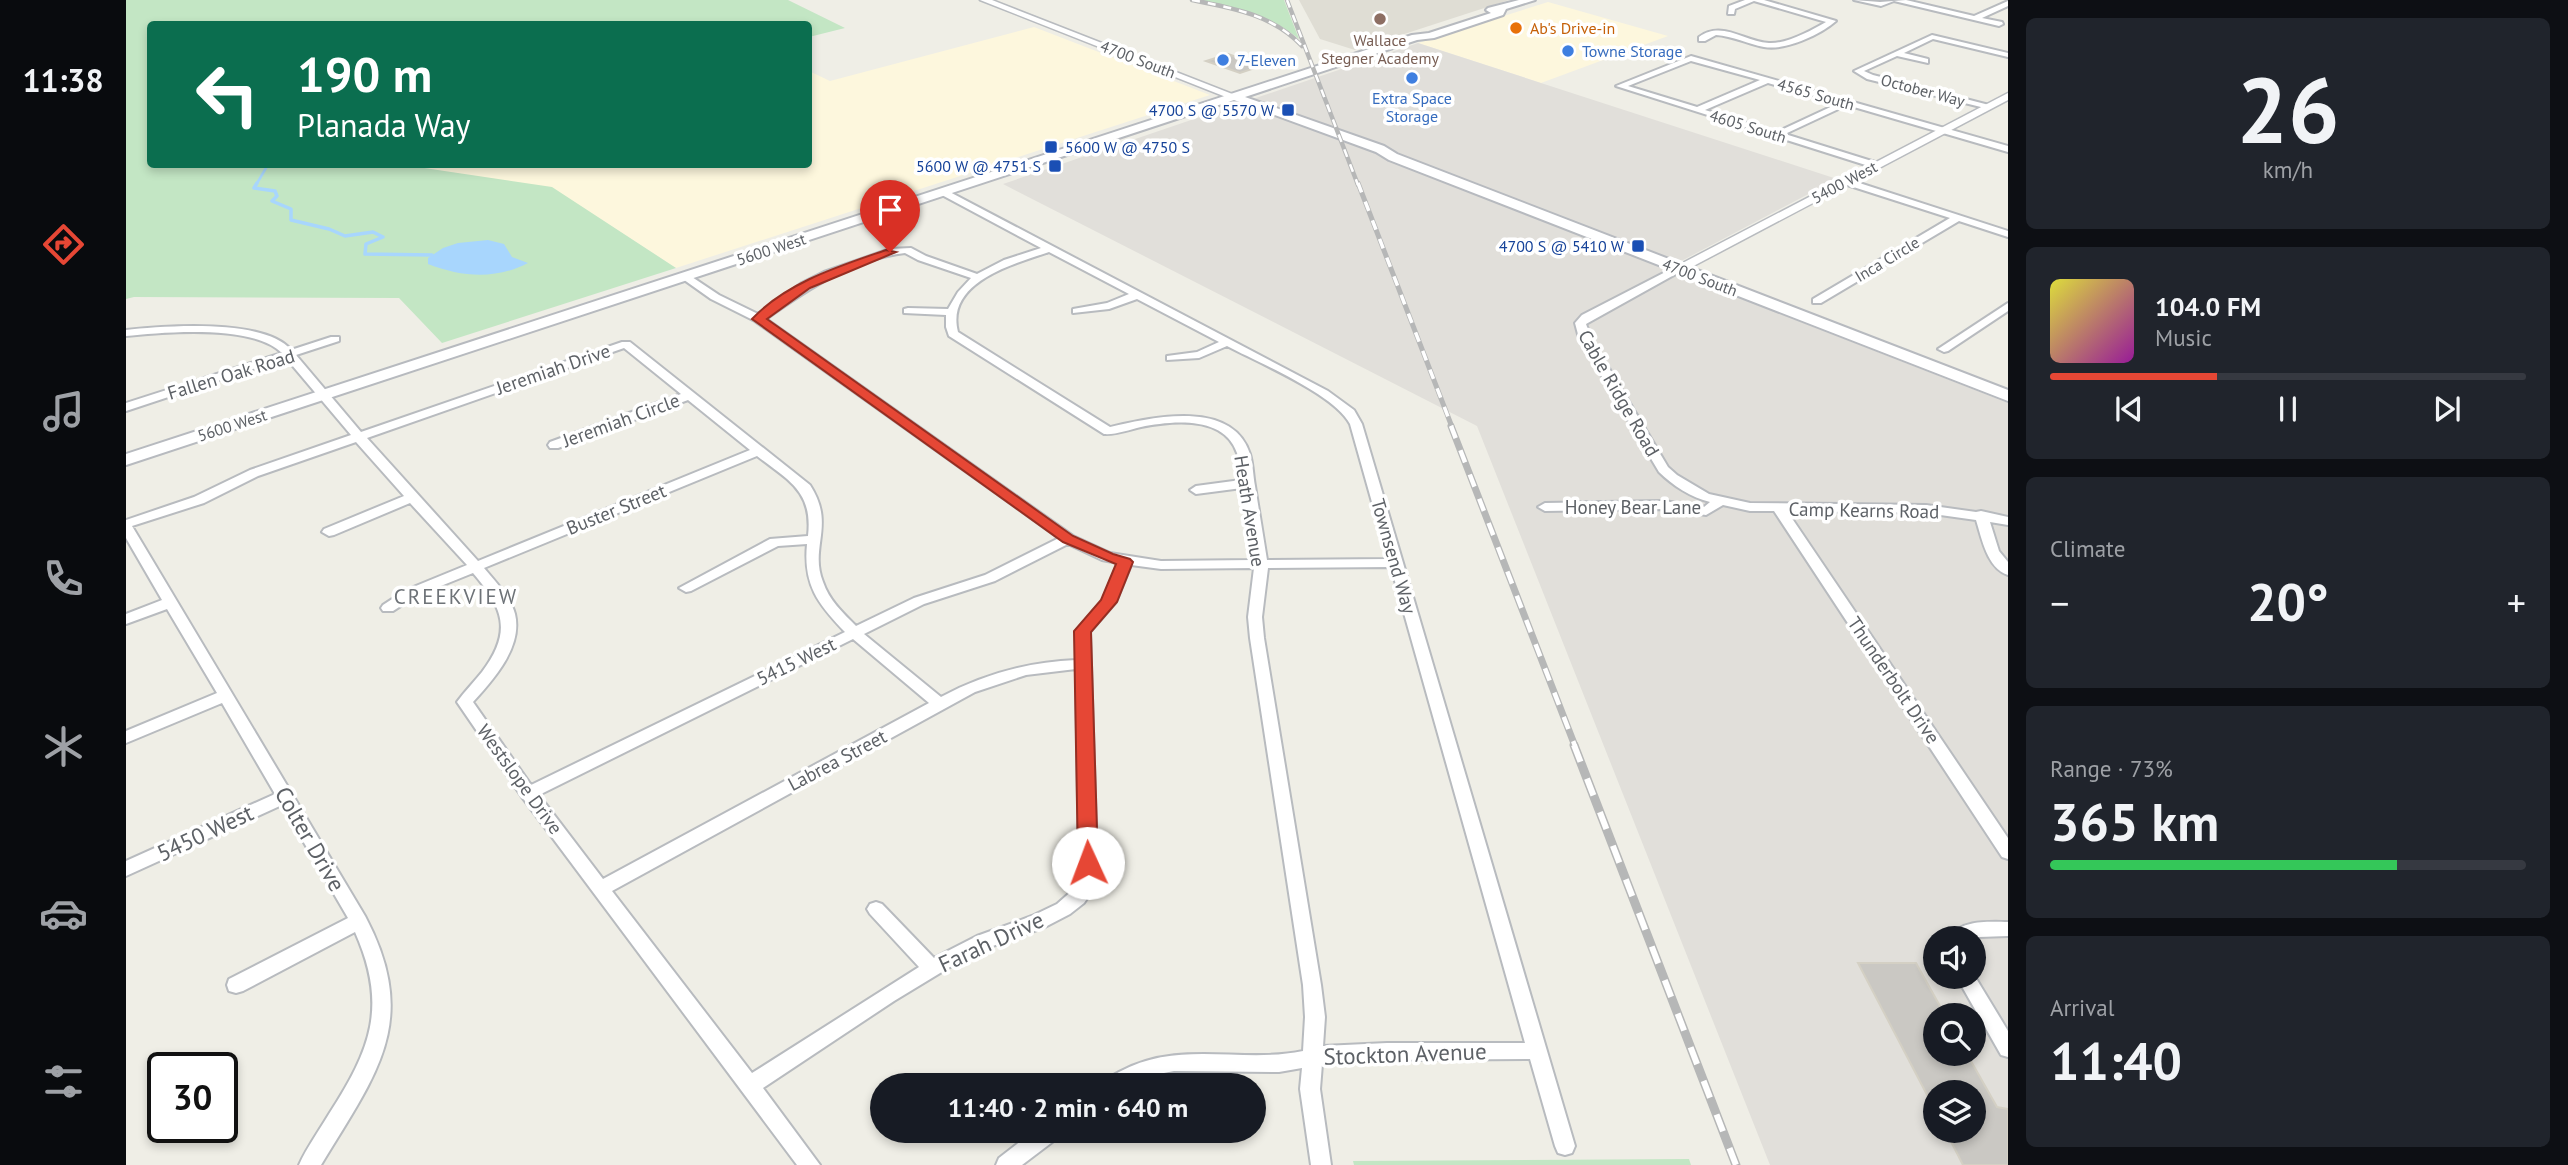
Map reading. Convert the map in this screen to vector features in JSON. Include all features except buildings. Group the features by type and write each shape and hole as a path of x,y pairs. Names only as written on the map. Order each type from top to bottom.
{"main road":[{"name":"5600 West","path":"126,460 1416,37 1452,29 1530,0"},
{"name":"4700 South","path":"1235,97 2008,396"}],"street":[{"name":"4700 South","path":"984,0 1235,97"},
{"path":"1702,39 1706,35 1717,33 1774,46 1832,21 1754,0 1733,7 1731,12"},
{"path":"1858,0 1875,4 1895,0 2000,24"},
{"path":"1974,19 2007,4"},
{"name":"October Way","path":"1986,107 1858,72 1932,37 2008,55"},
{"path":"1895,53 1925,61"},
{"name":"4565 South","path":"1620,86 1690,58 2008,149"},
{"path":"1697,110 1767,80"},
{"name":"4605 South","path":"1620,86 1875,166"},
{"name":"5400 West","path":"1679,268 2008,96"},
{"path":"1777,135 1846,103"},
{"path":"1844,181 2008,234"},
{"name":"Townsend Way","path":"943,192 1324,393 1350,413 1356,424 1565,1146"},
{"name":"Inca Circle","path":"1817,301 1957,218"},
{"path":"908,311 952,312 962,292 977,277 1049,248"},
{"path":"759,319 806,285 828,274 890,252 907,250 977,277"},
{"name":"Cable Ridge Road","path":"1679,268 1586,317 1580,327 1663,469 1688,488 1719,502"},
{"path":"685,277 715,298 759,319 1068,539 1107,557 1125,562 1161,565 1396,564"},
{"path":"1077,311 1101,308 1137,295"},
{"path":"1944,349 2008,306"},
{"name":"Heath Avenue","path":"952,312 951,329 957,338 1108,431 1175,418 1191,419 1225,430 1235,438 1243,452 1261,565 1255,628 1312,985 1315,1017 1310,1089 1321,1165"},
{"name":"Westslope Drive","path":"126,333 228,330 267,337 283,347 474,567 507,611 509,629 501,654 486,678 464,702 528,793 810,1165"},
{"name":"Fallen Oak Road","path":"126,407 290,356 335,339"},
{"path":"1171,358 1199,355 1228,342"},
{"name":"Jeremiah Drive","path":"126,525 199,500 245,476 626,344 805,488 817,509 812,565 824,598 855,632 940,704"},
{"name":"Jeremiah Circle","path":"554,445 689,395"},
{"name":"Buster Street","path":"388,608 411,593 758,451"},
{"path":"1196,490 1248,483"},
{"path":"329,532 412,498"},
{"name":"Honey Bear Lane","path":"1545,507 1664,505 1706,511 1719,502"},
{"name":"Camp Kearns Road","path":"1719,502 1750,508 1779,509 1926,509 2008,521"},
{"name":"Thunderbolt Drive","path":"1779,509 2008,852"},
{"path":"1981,515 1992,552 2008,571"},
{"name":"Colter Drive","path":"126,525 359,921 374,948 381,971 385,994 382,1023 375,1048 309,1165"},
{"name":"5415 West","path":"528,793 935,594 1003,572 1068,539"},
{"path":"686,588 775,542 814,540"},
{"name":"Farah Drive","path":"750,1086 932,969 971,947 1064,909 1076,901 1084,889 1088,863 1083,631 1109,602 1125,562"},
{"path":"126,619 171,602"},
{"name":"Labrea Street","path":"601,888 940,704 998,676 1043,666 1084,664"},
{"path":"126,737 227,695"},
{"name":"5450 West","path":"126,869 285,796"},
{"path":"876,909 932,969"},
{"path":"236,985 359,921"},
{"path":"1986,930 2008,929"},
{"path":"1973,989 2008,1049"},
{"name":"Stockton Avenue","path":"1133,1073 1156,1064 1177,1061 1282,1063 1339,1053 1536,1051"},
{"path":"1006,1165 1035,1143"}],"shaded area":[{"name":"Wallace Stegner Academy","path":"1299,0 1509,0 1355,50 1320,39"},
{"path":"1548,2 1668,36 1541,83 1418,43"},
{"path":"1034,27 1210,95 676,268 552,188 423,168 812,168 812,72 830,81"},
{"path":"1418,43 1837,179 1666,269 2008,403 2008,1165 1770,1165 1477,426 1003,184"}],"green space":[{"path":"126,0 788,0 845,28 812,36 812,21 147,21 147,168 424,168 552,187 676,268 442,343 399,298 126,299"},
{"path":"1195,0 1284,0 1299,39 1263,18"},
{"path":"1689,1159 1691,1165 1354,1165 1353,1161"}],"water":[{"path":"488,240 504,244 512,257 528,263 503,272 478,275 453,272 428,264 428,258 443,248 458,243"}],"waterway":[{"path":"256,185 266,168"},
{"path":"257,183 254,188 275,191 277,196 272,201 291,209 291,220 329,229 345,236 373,232 383,237 366,244 365,254 432,255"}],"railway":[{"path":"1192,0 1252,14 1291,35 1302,46"},
{"path":"1287,0 1358,185"},
{"path":"1358,183 1452,427"},
{"path":"1451,426 1575,746"},
{"path":"1574,745 1736,1165"}],"place":[{"name":"Wallace Stegner Academy","path":"1380,19"},
{"name":"Ab's Drive-in","path":"1516,28"},
{"name":"Towne Storage","path":"1568,51"},
{"name":"7-Eleven","path":"1223,60"},
{"name":"Extra Space Storage","path":"1412,78"},
{"name":"4700 S @ 5570 W","path":"1288,110"},
{"name":"5600 W @ 4750 S","path":"1051,147"},
{"name":"5600 W @ 4751 S","path":"1055,166"},
{"name":"4700 S @ 5410 W","path":"1638,246"}],"district":[{"name":"CREEKVIEW","path":"456,597"}],"route":[{"path":"890,252 828,274 806,285 759,319 1068,539 1084,548 1125,562 1109,602 1083,631 1088,863"}]}
